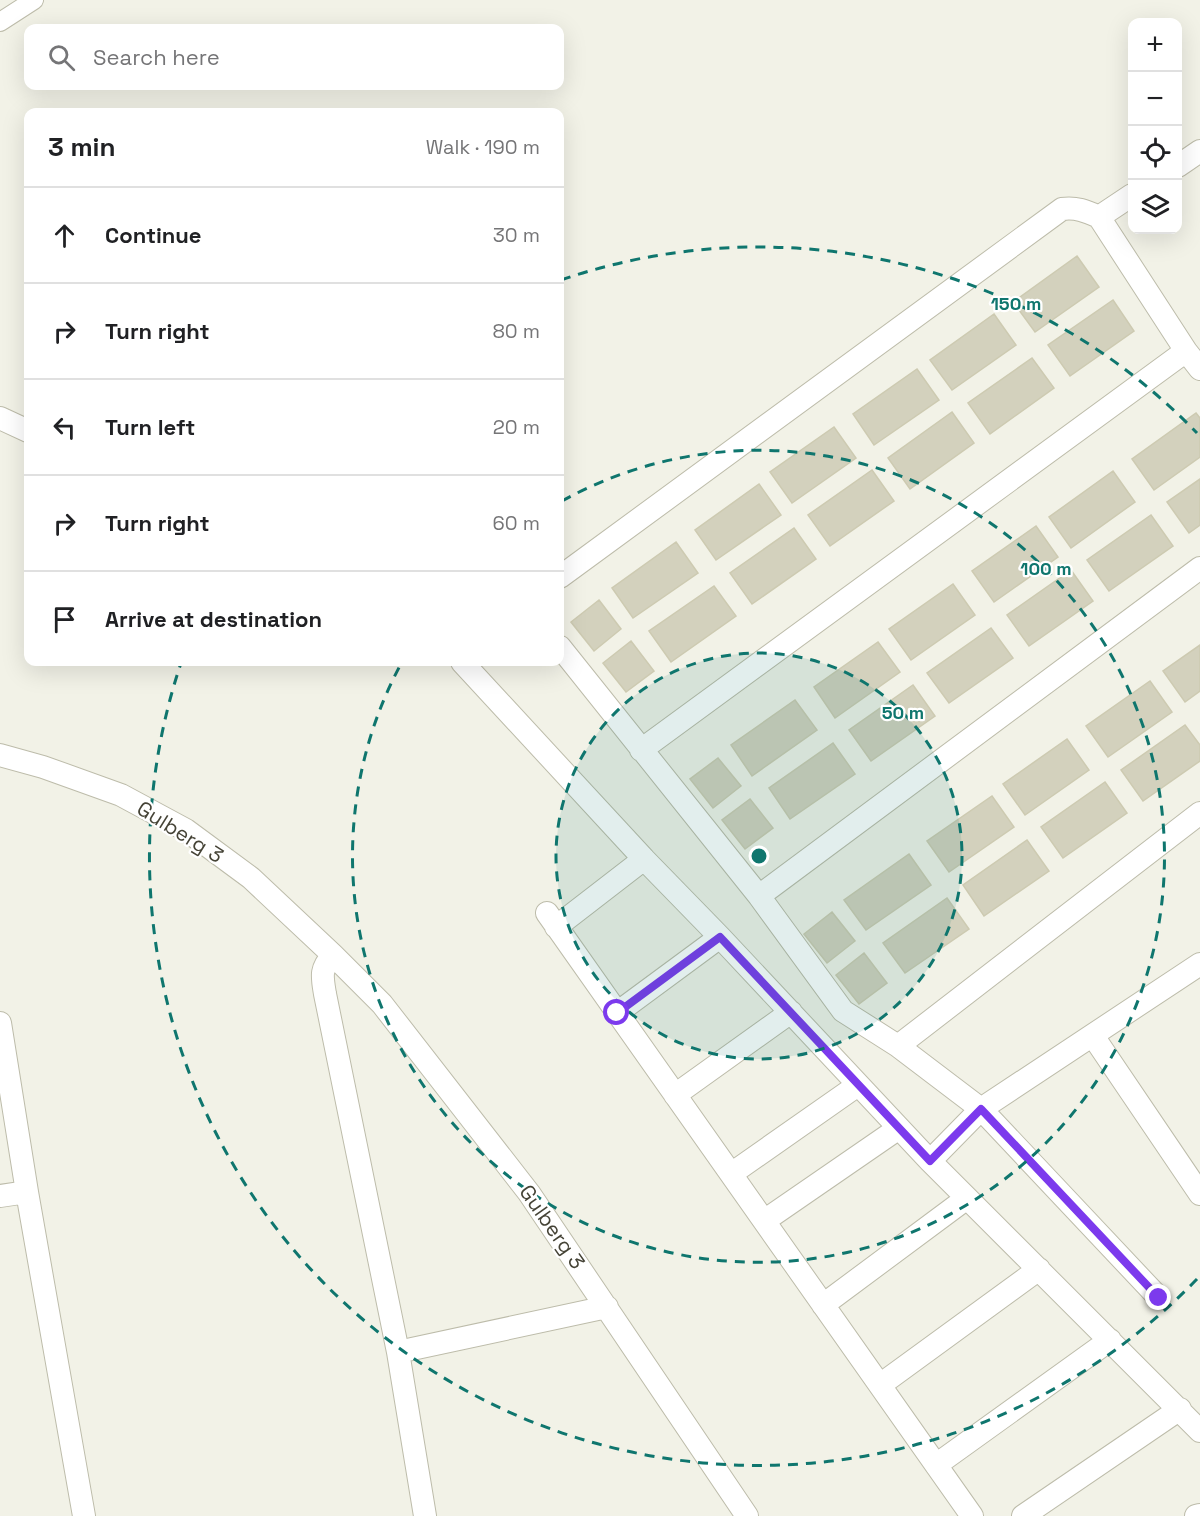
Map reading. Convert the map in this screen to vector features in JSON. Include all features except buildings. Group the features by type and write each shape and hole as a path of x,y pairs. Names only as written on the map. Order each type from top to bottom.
{"street":[{"path":"0,22 34,0"},
{"path":"1182,163 1200,151"},
{"path":"1100,217 1128,198"},
{"path":"564,574 1062,209 1082,210 1100,217 1186,351 1200,369"},
{"path":"640,750 1186,351"},
{"path":"0,418 24,429"},
{"path":"759,896 1200,568"},
{"path":"564,652 759,896 843,1011 898,1046 981,1109 1159,1298"},
{"path":"466,666 898,1128 1200,1431"},
{"name":"Gulberg 3","path":"0,755 43,767 121,795 186,830 250,878 382,1004 529,1193 747,1516"},
{"path":"898,1046 1200,813"},
{"path":"644,859 551,920 972,1516"},
{"path":"617,1013 720,937"},
{"path":"333,955 324,964 325,994 398,1352 425,1516"},
{"path":"930,1161 981,1109 1200,964"},
{"path":"675,1095 790,1012"},
{"path":"0,1023 84,1516"},
{"path":"1092,1036 1200,1194"},
{"path":"731,1174 858,1084"},
{"path":"764,1221 898,1128"},
{"path":"0,1196 27,1192"},
{"path":"823,1305 968,1198"},
{"path":"880,1385 1039,1269"},
{"path":"398,1352 607,1307"},
{"path":"936,1465 1110,1340"},
{"path":"1023,1516 1180,1409"}],"route":[{"path":"617,1013 720,937 930,1161 981,1109 1159,1298"}]}
